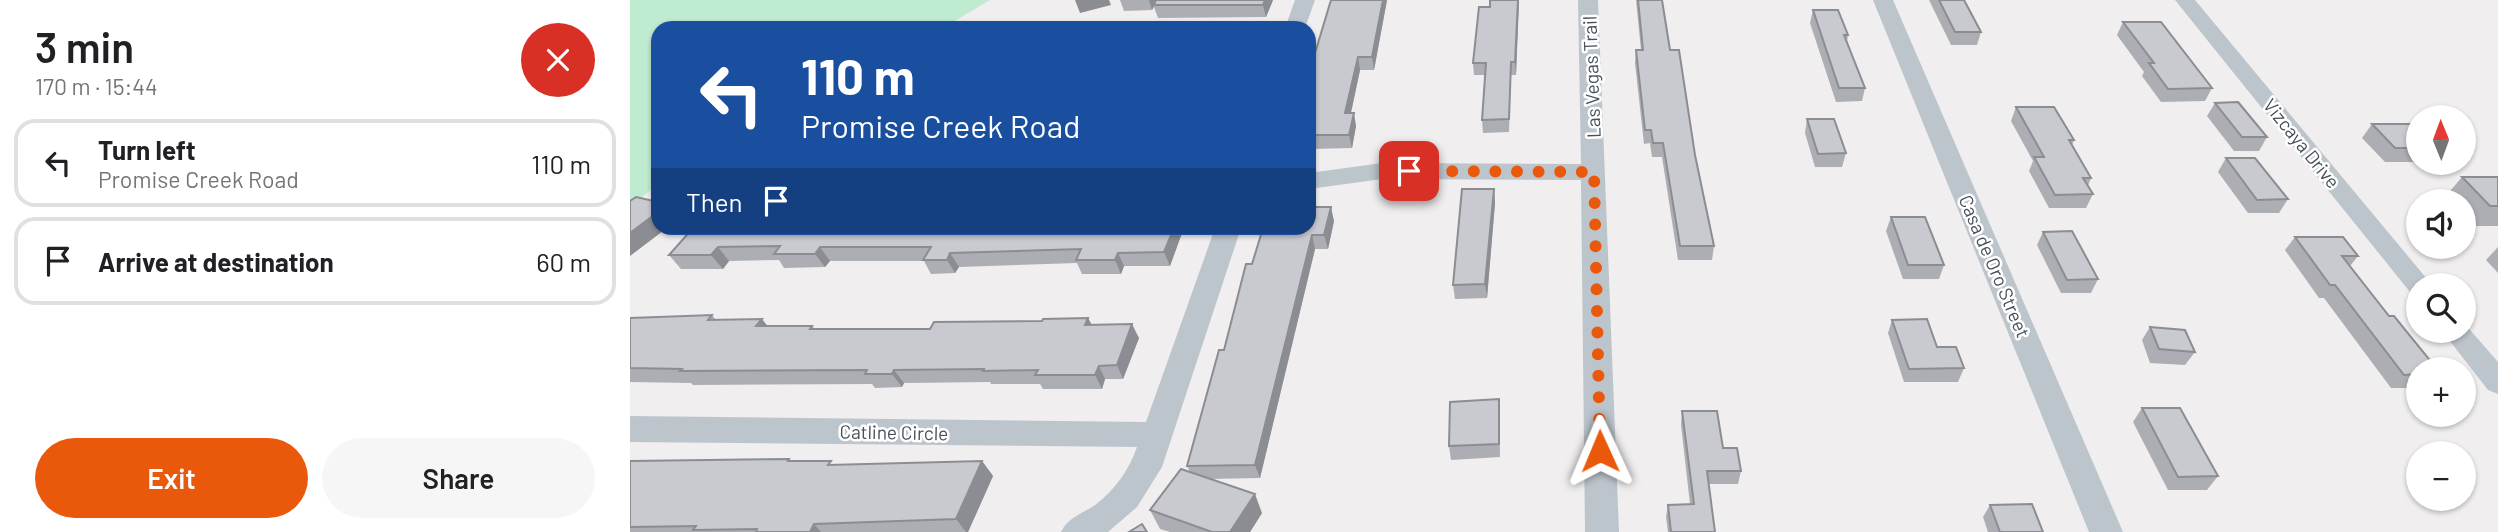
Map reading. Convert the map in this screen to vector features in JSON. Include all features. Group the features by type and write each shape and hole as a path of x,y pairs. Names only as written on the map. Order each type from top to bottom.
{"street":[{"path":"1298,21 1305,0"},
{"name":"Las Vegas Trail","path":"1588,0 1602,532"},
{"name":"Casa de Oro Street","path":"1883,0 2106,532"},
{"name":"Vizcaya Drive","path":"2185,0 2409,273"},
{"path":"1316,180 1382,171 1594,179"},
{"path":"1316,190 1594,179"},
{"path":"1077,532 1093,525 1128,497 1146,467 1226,235"},
{"path":"2466,343 2498,382"},
{"name":"Catline Circle","path":"630,429 1157,435"}],"green space":[{"path":"630,0 990,0 955,21 651,21 651,190 630,206"}],"building":[{"path":"1156,0 1265,0 1263,5 1154,5"},
{"path":"1331,0 1383,0 1372,57 1358,57 1345,113 1354,113 1349,135 1316,135 1316,50"},
{"path":"1490,0 1518,0 1515,62 1511,62 1509,119 1482,120 1486,63 1473,63 1479,7 1490,7"},
{"path":"1638,0 1662,0 1670,50 1679,50 1695,155 1714,246 1680,246 1663,143 1653,143 1651,130 1645,130 1636,50 1643,50"},
{"path":"1939,0 1964,0 1981,32 1955,32"},
{"path":"1813,10 1838,10 1848,35 1844,35 1865,88 1839,88"},
{"path":"2123,22 2161,22 2212,88 2168,89 2149,63 2154,63"},
{"path":"2238,102 2267,137 2242,137 2215,103"},
{"path":"2016,107 2054,107 2074,140 2069,140 2091,178 2083,178 2093,194 2055,195 2034,157 2044,157"},
{"path":"1807,119 1834,119 1846,153 1818,154"},
{"path":"2372,124 2406,124 2406,148 2395,148"},
{"path":"2226,158 2255,158 2288,199 2257,200"},
{"path":"2462,177 2498,177 2498,206 2490,206"},
{"path":"1462,189 1494,189 1485,284 1453,285"},
{"path":"636,197 651,200 651,217 630,233 630,201"},
{"path":"1316,207 1331,207 1324,235 1316,235"},
{"path":"1891,217 1925,217 1944,265 1908,265"},
{"path":"2072,231 2098,279 2067,280 2043,232"},
{"path":"687,235 1171,235 1164,252 1118,253 1115,260 1076,260 1081,249 950,253 947,260 923,260 931,247 820,247 815,254 774,254 780,246 718,247 711,255 669,255"},
{"path":"1261,235 1312,235 1255,465 1187,466 1219,350 1224,350 1246,264 1252,264"},
{"path":"2295,237 2343,237 2358,256 2342,256 2389,316 2394,316 2406,331 2406,343 2416,343 2427,357 2406,357 2404,375 2335,285 2330,285"},
{"path":"712,315 708,320 762,319 756,326 812,326 810,329 930,329 934,322 1088,318 1085,325 1132,324 1117,365 1099,366 1095,375 1035,375 1038,370 983,371 984,369 894,370 892,374 865,374 867,370 680,371 682,369 630,368 630,318"},
{"path":"1927,319 1937,347 1956,347 1964,368 1909,369 1892,320"},
{"path":"2150,327 2185,330 2195,352 2159,349"},
{"path":"1499,399 1499,444 1449,446 1450,402"},
{"path":"2142,408 2180,408 2218,476 2178,477"},
{"path":"1682,411 1717,411 1723,448 1737,448 1741,471 1707,471 1715,532 1671,532 1668,505 1694,504"},
{"path":"789,459 788,461 831,461 828,465 982,461 956,519 814,524 810,532 693,530 696,526 630,527 630,461"},
{"path":"1181,469 1255,494 1230,532 1212,532 1150,510"},
{"path":"2032,504 2043,532 2000,532 1990,505"},
{"path":"1142,524 1147,532 1129,532"}],"route":[{"path":"1409,171 1594,172 1600,451"}]}
